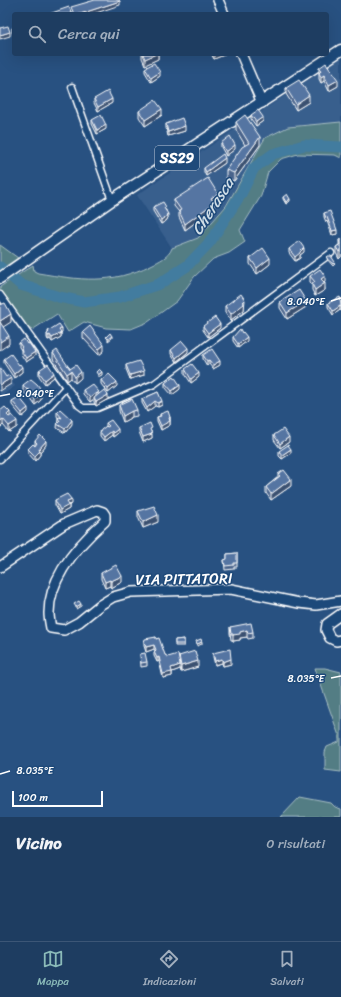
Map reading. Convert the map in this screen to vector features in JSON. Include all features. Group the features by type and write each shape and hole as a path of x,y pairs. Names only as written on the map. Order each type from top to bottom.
{"main road":[{"name":"SS29","path":"0,278 112,200 341,50"}],"street":[{"path":"218,0 223,12"},
{"path":"242,56 262,102"},
{"path":"72,87 112,200"},
{"path":"0,295 79,405 83,408 97,408 154,384 331,253"},
{"path":"0,459 66,387"},
{"name":"VIA PITTATORI","path":"0,567 64,524 97,510 103,512 105,515 105,521 88,536 63,567 53,591 49,612 51,628 64,630 79,622 100,605 113,598 131,592 231,589 298,603 316,605 341,602"},
{"path":"341,614 327,624 326,630 330,638 336,641 341,640"}],"shaded area":[{"path":"341,58 341,122 289,127 265,138 225,206 198,238 172,248 137,195"},
{"path":"0,364 15,386 0,397"}],"green space":[{"path":"341,122 341,158 335,155 298,154 281,159 268,172 261,196 240,230 245,242 229,253 213,259 194,277 177,301 148,322 131,329 106,328 84,322 68,332 57,314 32,330 28,328 0,290 0,287 33,265 34,271 38,273 68,278 95,279 122,276 154,263 166,256 172,248 198,238 226,206 265,138 288,127"},
{"path":"0,245 18,258 0,270"},
{"path":"315,668 325,668 341,672 341,772 325,770 325,752 327,747 339,742 339,736"},
{"path":"300,797 331,803 335,807 341,809 341,817 281,817"}],"building":[{"path":"95,0 120,1 86,12 73,12 71,7"},
{"path":"69,7 71,12 55,12"},
{"path":"8,26 10,32 0,35 0,28"},
{"path":"144,56 152,56 145,59"},
{"path":"154,63 160,72 151,78 145,68"},
{"path":"326,63 338,80 329,85 324,75 321,77 319,73 321,71 319,68"},
{"path":"299,80 309,95 296,104 286,88"},
{"path":"108,91 112,99 98,107 94,99"},
{"path":"155,100 162,109 145,120 139,111"},
{"path":"258,110 263,117 256,122 251,115"},
{"path":"101,115 106,125 97,130 92,120"},
{"path":"245,115 260,137 234,173 226,170 242,147 249,143 236,122"},
{"path":"182,118 185,126 168,132 166,124"},
{"path":"230,136 235,145 226,152 221,143"},
{"path":"223,154 225,158 206,172 204,168"},
{"path":"208,178 218,194 211,198 214,203 185,224 179,211 181,210 174,200"},
{"path":"287,194 290,199 286,202 283,197"},
{"path":"163,202 166,207 164,208 168,214 161,220 153,207"},
{"path":"330,211 337,230 332,231 324,213"},
{"path":"299,241 304,248 295,257 289,249"},
{"path":"341,244 341,251 339,252 336,247"},
{"path":"263,248 270,258 257,268 250,258"},
{"path":"331,256 335,262 333,264 327,257"},
{"path":"320,269 325,276 321,279 325,283 315,290 312,284 315,282 310,276"},
{"path":"299,290 306,301 287,313 280,302"},
{"path":"241,294 245,300 243,302 244,304 231,314 225,306"},
{"path":"340,297 341,307 340,306 333,311 328,303"},
{"path":"5,303 11,314 0,321 0,305"},
{"path":"215,317 220,324 208,333 203,326"},
{"path":"0,322 9,336 0,342"},
{"path":"59,324 62,328 59,330 61,333 52,338 50,335 48,336 48,331"},
{"path":"90,326 104,345 99,349 83,332"},
{"path":"240,329 247,337 238,344 233,337"},
{"path":"110,333 112,336 108,339 106,337"},
{"path":"24,339 27,344 29,343 35,352 26,358 19,343"},
{"path":"182,341 188,348 176,358 171,350"},
{"path":"212,349 220,361 213,365 209,360 207,361 203,355"},
{"path":"57,350 70,369 76,365 81,372 75,377 71,371 67,374 53,353"},
{"path":"11,354 22,367 14,374 4,359"},
{"path":"139,361 144,371 130,375 126,365"},
{"path":"48,364 54,373 45,380 39,372 41,371 39,370"},
{"path":"192,364 199,373 191,379 185,369"},
{"path":"0,368 6,377 9,375 11,378 0,385"},
{"path":"99,369 102,372 98,375 96,372"},
{"path":"109,374 117,382 108,389 101,380"},
{"path":"174,376 180,385 172,391 165,383"},
{"path":"31,379 40,388 38,390 41,394 35,399 23,385"},
{"path":"92,384 99,392 90,398 83,390"},
{"path":"104,390 108,395 96,402 94,398"},
{"path":"158,392 162,401 158,403 155,401 147,408 142,399"},
{"path":"19,397 28,408 22,413 12,401"},
{"path":"132,399 137,410 123,416 119,405"},
{"path":"5,407 10,412 7,415 9,417 12,415 17,421 9,426 3,419 0,421 0,411"},
{"path":"60,409 72,420 65,429 57,424 60,421 58,418 62,418 57,412"},
{"path":"168,411 170,421 161,426 157,417"},
{"path":"111,420 118,429 113,433 112,431 104,437 100,432 106,426 109,426 106,423"},
{"path":"150,423 152,434 143,437 139,428"},
{"path":"283,429 289,437 280,444 274,435"},
{"path":"40,435 46,441 35,456 28,449 33,444 35,446 37,443 35,441"},
{"path":"288,445 291,449 282,455 279,451"},
{"path":"284,470 291,479 271,494 266,487 280,476 278,474"},
{"path":"67,494 72,500 67,502 69,505 60,510 55,500"},
{"path":"154,506 158,515 143,522 138,511"},
{"path":"237,553 237,563 234,563 234,565 225,566 224,560 227,559 227,554"},
{"path":"116,565 122,576 105,582 101,573"},
{"path":"79,601 81,604 76,607 74,604"},
{"path":"251,623 253,632 248,633 247,630 240,632 240,634 231,634 230,627"},
{"path":"156,637 156,639 159,638 165,655 168,657 178,654 180,665 171,668 172,672 163,674 159,657 157,658 154,652 156,650 154,645 146,647 144,642 145,639"},
{"path":"184,639 184,644 175,644 175,640"},
{"path":"201,639 202,642 197,644 196,641"},
{"path":"230,649 231,659 223,662 222,659 215,661 213,653"},
{"path":"195,651 198,661 181,666 179,656"},
{"path":"145,653 147,662 141,663 140,654"}],"waterway":[{"name":"Cherasca","path":"0,267 21,285 59,297 84,302 120,297 159,284 187,266 210,242 241,194 254,168 273,154 304,145 341,147"}]}
